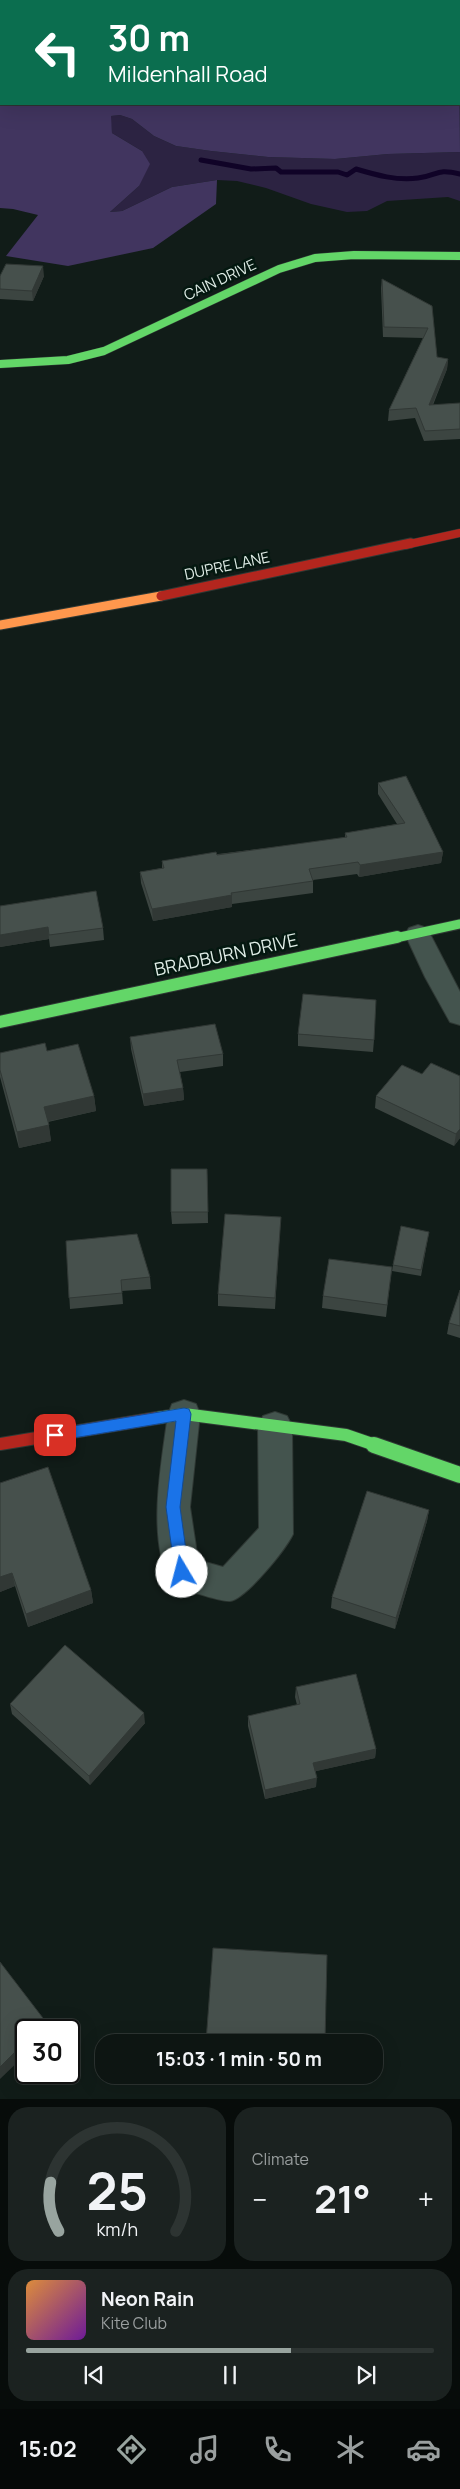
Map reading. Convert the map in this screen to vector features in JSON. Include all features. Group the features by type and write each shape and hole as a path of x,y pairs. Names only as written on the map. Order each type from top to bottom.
{"street":[{"name":"CAIN DRIVE","path":"0,364 68,360 104,351 279,269 315,258 460,256"},
{"name":"DUPRE LANE","path":"0,625 112,606 460,533"},
{"name":"BRADBURN DRIVE","path":"0,1022 460,924"},
{"path":"418,934 438,977 460,1015"},
{"path":"184,1414 173,1507 182,1572 229,1585 276,1534 275,1426"},
{"path":"0,1444 184,1414 346,1435 460,1475"}],"shaded area":[{"path":"0,105 460,105 460,152 388,154 335,159 268,157 176,146 154,136 132,119 120,115 111,116 112,133 142,151 150,164 139,186 110,212 122,211 172,187 217,180 216,204 153,248 68,266 6,256 38,215 0,208"},
{"path":"120,115 132,119 154,136 176,146 211,151 268,157 335,159 388,154 460,152 460,201 448,197 387,201 367,211 347,212 311,204 266,188 237,181 217,180 172,187 122,211 110,212 139,186 142,151 112,133 110,116"}],"building":[{"path":"6,264 43,266 32,291 0,289 0,276"},
{"path":"382,279 432,306 437,357 448,359 429,405 460,403 460,429 425,431 416,408 389,410 428,328 384,327"},
{"path":"406,776 443,852 360,865 358,862 309,869 313,881 231,893 232,895 152,909 140,872 164,868 162,861 216,852 217,855 347,837 345,833 405,823 378,783"},
{"path":"96,891 103,928 49,935 48,927 0,935 0,906"},
{"path":"303,994 376,1000 374,1040 298,1034"},
{"path":"215,1024 223,1054 177,1060 183,1088 143,1094 130,1037"},
{"path":"45,1043 47,1051 78,1044 94,1096 44,1107 49,1125 17,1132 0,1070 0,1053"},
{"path":"431,1063 460,1076 460,1129 456,1134 376,1096 402,1065 422,1074"},
{"path":"171,1169 207,1169 208,1212 171,1212"},
{"path":"225,1214 281,1217 275,1298 218,1294"},
{"path":"401,1226 429,1232 421,1270 393,1265"},
{"path":"137,1234 150,1277 121,1280 122,1293 69,1298 66,1241"},
{"path":"329,1259 392,1267 387,1305 323,1296"},
{"path":"460,1290 460,1326 449,1323"},
{"path":"48,1467 91,1590 26,1614 12,1573 0,1577 0,1483"},
{"path":"367,1491 429,1510 396,1618 332,1597"},
{"path":"65,1645 144,1713 89,1776 10,1704"},
{"path":"356,1674 376,1749 313,1763 317,1778 265,1790 248,1716 300,1704 296,1687"},
{"path":"213,1948 327,1955 325,2034 207,2034"},
{"path":"0,1962 44,2019 15,2019 15,2052 0,2067"}],"waterway":[{"path":"201,160 251,169 276,168 281,172 338,172 347,175 356,169 402,179 425,177 442,172 460,174"}],"traffic: fast":[{"path":"0,364 68,360 104,351 279,269 315,258 354,255 460,256"},
{"path":"0,1022 460,924"},
{"path":"157,1418 184,1414 346,1435 460,1475"}],"traffic: slow":[{"path":"0,625 161,596"}],"traffic: jam":[{"path":"161,596 460,533"},
{"path":"0,1444 157,1418"}],"route":[{"path":"55,1435 184,1414 173,1507 182,1572"}]}
